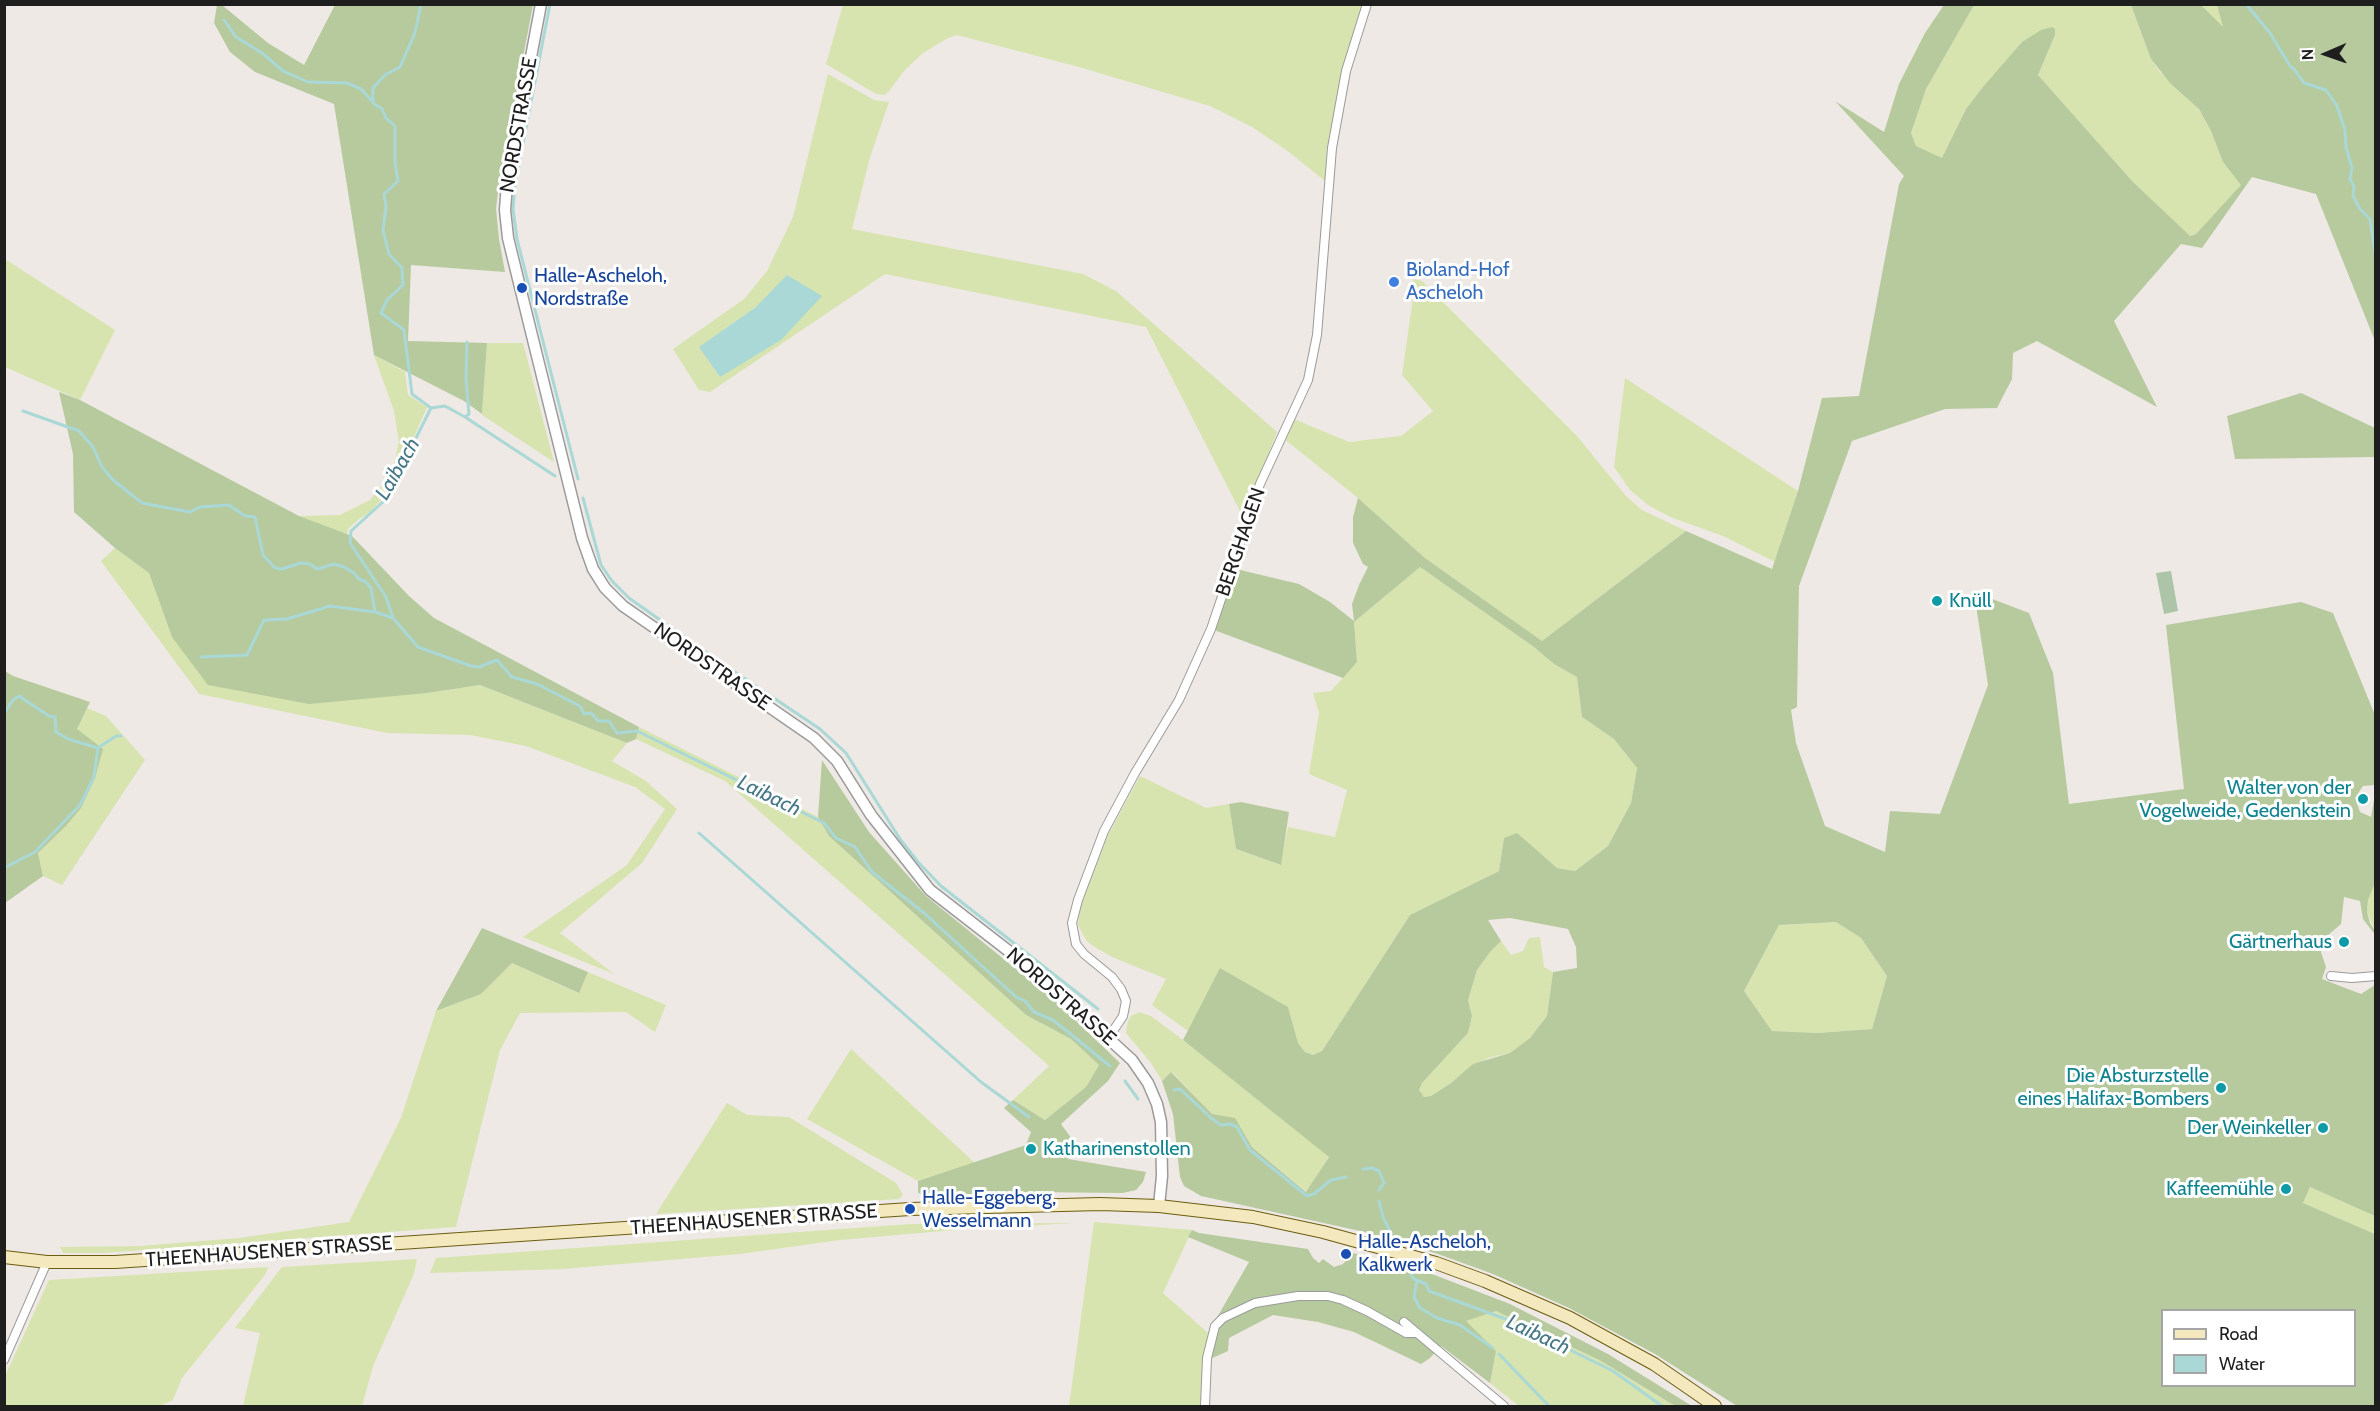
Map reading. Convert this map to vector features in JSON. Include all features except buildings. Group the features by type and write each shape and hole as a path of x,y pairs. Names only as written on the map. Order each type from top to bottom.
{"main road":[{"name":"THEENHAUSENER STRASSE","path":"4,1257 47,1262 115,1262 910,1209 1079,1204 1159,1206 1253,1217 1436,1263 1485,1281 1570,1318 1654,1364 1715,1407"}],"street":[{"name":"NORDSTRASSE","path":"541,4 507,184 505,210 508,238 582,538 593,569 605,588 623,606 814,738 837,761 871,815 930,890 1037,973 1132,1060 1143,1075 1157,1104 1161,1122 1162,1165 1159,1206"},
{"name":"BERGHAGEN","path":"1109,1037 1123,1016 1126,1001 1112,977 1084,954 1076,944 1072,923 1078,900 1104,831 1135,773 1179,700 1211,629 1260,484 1308,380 1317,334 1332,148 1346,71 1367,4"},
{"path":"2331,976 2352,978 2376,975"},
{"path":"4,1360 47,1262"},
{"path":"1205,1407 1207,1358 1215,1326 1223,1318 1255,1303 1298,1296 1328,1296 1367,1311 1406,1333 1417,1333"},
{"path":"1404,1322 1504,1407"}],"green space":[{"path":"217,5 222,5 268,43 304,65 335,5 533,5 496,209 505,272 411,265 408,341 487,343 482,414 464,401 374,355 334,104 255,72 230,52 214,23"},
{"path":"843,5 1362,5 1342,70 1327,147 1325,181 1289,152 1252,127 1210,106 1079,67 957,35 923,53 904,71 885,95 876,94 826,64"},
{"path":"1944,5 1974,5 1926,89 1911,133 1916,146 1942,158 1966,109 1983,87 2022,42 2041,30 2052,27 2055,29 2055,35 2038,75 2133,182 2190,236 2196,234 2241,185 2223,162 2211,131 2199,109 2170,83 2151,59 2131,5 2201,5 2223,27 2217,5 2375,5 2375,341 2316,194 2252,177 2202,248 2181,244 2114,321 2157,407 2037,341 2013,353 2012,379 1997,408 1945,409 1852,441 1799,586 1797,707 1791,710 1796,743 1825,826 1885,852 1890,811 1940,814 1988,685 1974,592 2029,613 2053,673 2069,804 2184,789 2166,625 2301,602 2333,613 2375,715 2375,785 2363,786 2355,798 2360,812 2371,817 2375,794 2375,883 2368,900 2367,912 2376,936 2363,919 2360,901 2344,897 2341,924 2327,936 2321,952 2326,967 2322,979 2361,994 2375,985 2375,1216 2310,1187 2303,1203 2375,1234 2375,1406 1737,1406 1655,1354 1569,1308 1493,1274 1438,1254 1360,1231 1201,1196 1184,1186 1180,1177 1173,1114 1162,1081 1171,1072 1212,1114 1235,1118 1252,1147 1306,1192 1329,1157 1183,1040 1220,968 1288,1007 1298,1043 1305,1052 1313,1055 1322,1051 1410,915 1499,871 1504,838 1517,833 1557,868 1575,871 1608,846 1631,803 1637,768 1614,739 1582,717 1577,677 1554,664 1534,647 1420,567 1354,622 1357,662 1343,678 1214,630 1236,569 1299,584 1330,602 1354,621 1352,604 1368,567 1363,564 1353,543 1353,517 1358,498 1425,558 1542,641 1686,531 1772,569 1798,491 1822,398 1859,396 1899,184 1904,176 1835,101 1884,132 1899,84 1925,33","holes":["1510,918 1568,929 1576,947 1577,968 1553,972 1547,1016 1530,1038 1510,1053 1473,1064 1451,1083 1431,1096 1424,1097 1419,1090 1422,1083 1468,1033 1472,1016 1468,1000 1477,970 1501,941 1488,920","1836,922 1861,938 1887,976 1872,1029 1818,1033 1772,1031 1744,991 1779,925"]},
{"path":"1974,5 2131,5 2151,59 2159,71 2199,109 2211,131 2223,162 2241,185 2238,190 2196,234 2189,236 2133,182 2038,75 2055,35 2022,42 1966,109 1942,159 1916,146 1911,133 1926,89"},
{"path":"2201,5 2217,5 2224,29"},
{"path":"828,74 874,100 889,102 870,157 852,229 1083,274 1116,291 1277,432 1243,517 1146,327 885,274 710,392 699,390 673,349 744,299 767,271 793,217","holes":["756,307 720,377 700,347"]},
{"path":"5,259 115,330 80,400 5,367"},
{"path":"1413,279 1422,281 1577,436 1626,496 1642,510 1686,531 1542,641 1425,558 1358,498 1283,438 1294,419 1349,442 1401,436 1433,411 1402,375 1415,284"},
{"path":"487,343 523,343 554,462 482,415"},
{"path":"374,355 405,372 408,395 427,407 403,462 383,498 369,513 348,529 347,535 299,516 340,515 370,500 392,473 399,442 394,411"},
{"path":"1625,378 1798,491 1775,562 1723,536 1670,517 1648,505 1630,490 1614,467"},
{"path":"59,392 80,400 299,516 352,536 409,596 434,618 639,727 636,739 627,743 480,685 427,693 309,704 208,685 172,637 149,573 115,548 74,512 73,454"},
{"path":"2301,393 2375,428 2375,457 2235,459 2227,416"},
{"path":"115,548 149,573 172,637 427,693 480,685 627,743 612,761 646,781 677,809 642,863 560,933 614,974 523,937 627,865 665,809 635,787 526,746 470,735 387,733 199,694 101,561"},
{"path":"1420,567 1534,647 1554,664 1577,677 1582,717 1614,739 1637,768 1631,803 1608,846 1575,871 1557,868 1504,838 1499,871 1410,915 1322,1051 1313,1055 1305,1052 1298,1043 1288,1007 1221,969 1188,1031 1152,1005 1166,979 1112,957 1093,946 1086,940 1078,925 1081,905 1108,835 1140,776 1206,808 1229,804 1236,849 1280,865 1288,827 1335,837 1347,790 1309,774 1319,713 1313,693 1331,691 1357,662 1354,622"},
{"path":"2171,571 2178,611 2164,614 2156,573"},
{"path":"5,671 13,676 90,702 77,729 103,749 95,778 81,808 38,853 43,876 5,903"},
{"path":"87,708 106,716 145,760 62,885 43,876 38,853 81,808 77,729"},
{"path":"639,727 818,817 829,836 1026,1015 1071,1039 1099,1065 1086,1087 1045,1120 1013,1100 1049,1066 725,781 636,739"},
{"path":"822,760 869,832 926,896 1054,1000 1120,1063 1108,1081 1061,1124 1072,1139 1068,1159 1146,1172 1143,1182 1136,1190 1123,1193 1026,1192 922,1196 918,1192 918,1181 1026,1145 1031,1132 1004,1108 1013,1100 1045,1120 1086,1087 1099,1065 1071,1039 1026,1015 829,836 818,817"},
{"path":"1241,802 1289,812 1281,865 1236,849 1229,804"},
{"path":"2375,883 2375,931 2367,912 2368,900"},
{"path":"1836,922 1861,938 1887,976 1872,1029 1818,1033 1772,1031 1744,991 1779,925"},
{"path":"482,928 588,972 579,993 512,963 481,994 436,1011"},
{"path":"1540,937 1544,967 1553,972 1547,1016 1530,1038 1510,1053 1488,1058 1431,1096 1424,1097 1419,1090 1422,1083 1468,1033 1472,1016 1468,1000 1477,970 1490,952 1501,941 1511,955 1523,951 1529,938"},
{"path":"512,963 578,993 588,972 666,1005 655,1032 626,1012 520,1013 500,1050 456,1227 103,1253 63,1253 60,1247 140,1246 239,1238 349,1222 401,1118 436,1011 481,994"},
{"path":"1139,1012 1151,1016 1183,1040 1329,1156 1307,1192 1252,1147 1235,1119 1212,1114 1172,1072 1162,1081 1151,1063 1126,1033 1131,1016"},
{"path":"851,1049 975,1163 918,1181 807,1119"},
{"path":"727,1103 747,1115 789,1117 896,1183 903,1195 899,1199 656,1214"},
{"path":"2310,1187 2375,1216 2375,1234 2303,1203"},
{"path":"1094,1222 1192,1230 1163,1293 1208,1333 1204,1358 1202,1406 1069,1406"},
{"path":"1076,1223 965,1229 840,1240 740,1254 563,1269 430,1273 436,1258 911,1224"},
{"path":"1192,1230 1199,1233 1308,1249 1319,1263 1323,1259 1334,1267 1343,1264 1353,1253 1432,1274 1510,1304 1608,1354 1692,1406 1675,1406 1601,1361 1496,1311 1466,1321 1496,1351 1490,1383 1441,1346 1421,1364 1354,1332 1318,1322 1273,1315 1229,1338 1228,1351 1210,1359 1213,1336 1208,1333 1249,1262 1188,1237"},
{"path":"417,1259 414,1274 373,1366 362,1406 243,1406 260,1333 235,1328 282,1267"},
{"path":"268,1267 265,1275 182,1378 173,1400 160,1406 5,1406 5,1376 49,1280"},
{"path":"1496,1311 1601,1361 1675,1406 1519,1406 1490,1383 1496,1351 1465,1321"}],"water":[{"path":"787,275 822,296 781,340 720,377 699,347 756,307"}],"waterway":[{"name":"Laibach","path":"421,4 415,33 400,67 385,75 373,88 373,103 382,109 386,118 395,126 395,163 398,181 384,194 386,207 383,230 389,254 402,268 403,285 387,300 381,313 404,330 412,394 431,408 385,500 351,531 350,543 386,597 393,618 418,647 471,666 479,667 497,660 512,677 537,684 580,706 584,714 591,713 598,721 609,721 617,733 637,731 824,823 836,838 855,847 872,872 924,913 1016,997 1025,1001 1034,1012 1053,1020 1110,1066"},
{"path":"550,4 515,185 513,209 517,239 578,479"},
{"path":"2246,4 2270,33 2290,66 2304,83 2326,90 2337,106 2345,130 2346,147 2352,168 2350,179 2354,187 2353,196 2360,209 2370,219 2376,260"},
{"name":"Laibach","path":"224,20 236,37 262,53 283,71 308,82 347,83 361,89 373,102"},
{"name":"Laibach","path":"431,408 445,406 465,417 469,414 466,380 467,342"},
{"name":"Laibach","path":"23,411 79,431 93,447 102,467 113,480 142,503 190,512 200,507 229,505 245,516 255,517 263,555 275,568 282,569 300,563 310,564 317,569 335,564 344,567 371,588 375,612 393,618"},
{"path":"465,417 555,476"},
{"path":"583,498 601,565 612,581 629,598 820,729 846,753 900,839 941,886 1098,1009"},
{"name":"Laibach","path":"201,657 247,655 264,620 287,619 330,606 375,612"},
{"name":"Laibach","path":"4,714 13,700 19,696 49,716 55,717 56,732 68,739 98,748 116,736 121,736"},
{"path":"4,868 35,852 80,805 94,777 98,748"},
{"path":"699,833 981,1082 1029,1117"},
{"name":"Laibach","path":"1125,1081 1138,1099"},
{"name":"Laibach","path":"1174,1090 1180,1089 1221,1125 1230,1124 1237,1127 1250,1150 1307,1196 1314,1194 1331,1180 1346,1177"},
{"name":"Laibach","path":"1363,1169 1372,1168 1379,1171 1384,1183 1379,1190"},
{"name":"Laibach","path":"1379,1201 1390,1231"},
{"name":"Laibach","path":"1411,1275 1414,1279 1426,1284 1429,1291 1511,1321 1613,1371 1662,1406"},
{"path":"1417,1281 1414,1297 1420,1308 1437,1318 1460,1325 1493,1348"},
{"path":"1499,1354 1549,1406"}],"place":[{"name":"Bioland-Hof Ascheloh","path":"1394,282"},
{"name":"Halle-Ascheloh, Nordstraße","path":"522,288"},
{"name":"Knüll","path":"1937,601"},
{"name":"Walter von der Vogelweide, Gedenkstein","path":"2363,799"},
{"name":"Gärtnerhaus","path":"2344,942"},
{"name":"Die Absturzstelle eines Halifax-Bombers","path":"2221,1088"},
{"name":"Der Weinkeller","path":"2323,1128"},
{"name":"Katharinenstollen","path":"1031,1149"},
{"name":"Kaffeemühle","path":"2286,1189"},
{"name":"Halle-Eggeberg, Wesselmann","path":"910,1209"},
{"name":"Halle-Ascheloh, Kalkwerk","path":"1346,1254"}]}
